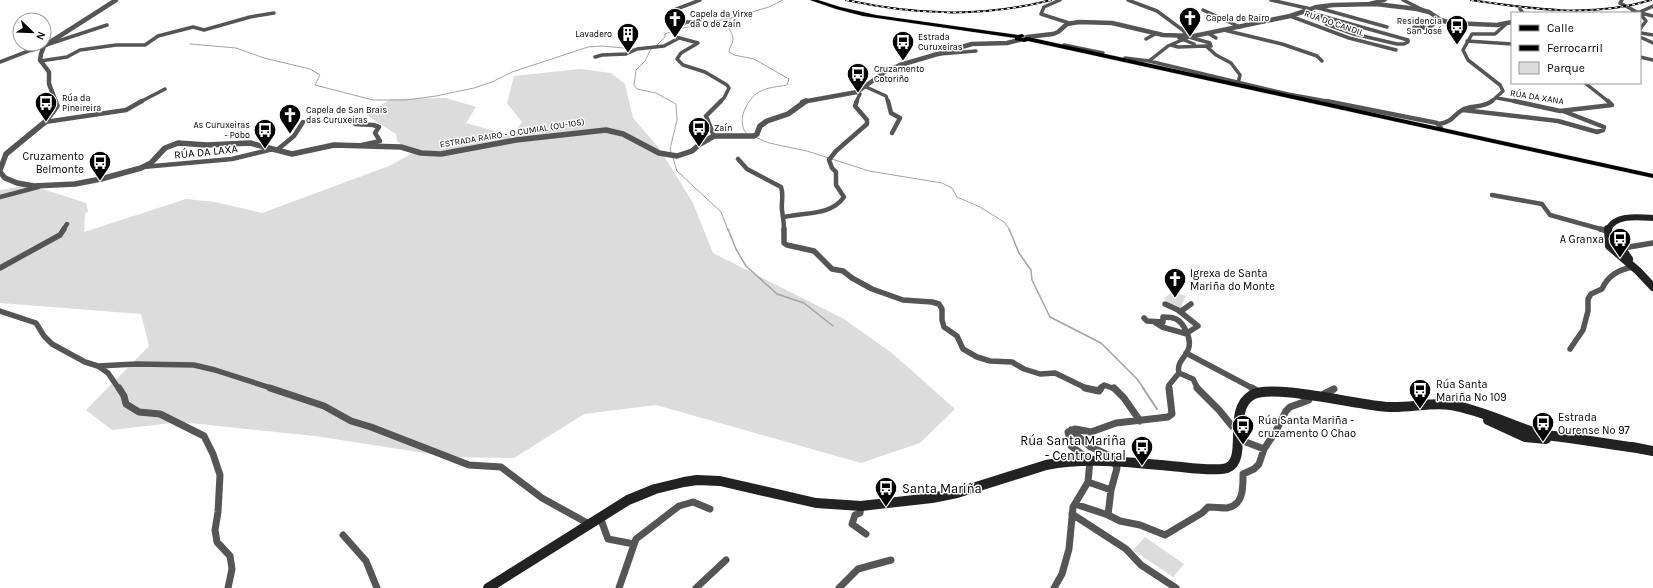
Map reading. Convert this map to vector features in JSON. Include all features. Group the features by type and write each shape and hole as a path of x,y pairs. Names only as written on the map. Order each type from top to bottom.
{"main road":[{"path":"814,0 832,8 866,16 989,32 1024,40 1028,38 1653,176"},
{"path":"1653,218 1617,220 1609,226 1608,232 1617,248 1653,287"},
{"path":"488,588 628,500 655,489 697,480 720,481 828,505 861,506 940,497 1054,463 1090,460 1202,469 1226,468 1233,464 1238,457 1239,415 1242,406 1248,398 1259,392 1277,391 1388,407 1435,403 1460,406 1520,431 1637,448"},
{"path":"1402,407 1420,402 1436,401 1462,404 1485,410 1515,422 1551,432 1653,451"},
{"path":"1485,410 1530,438 1572,439"},
{"path":"1520,431 1551,432"}],"street":[{"path":"52,42 116,0"},
{"path":"700,0 674,10 675,14 684,22 695,22 702,20"},
{"path":"1060,0 1044,7 1041,14 1069,23 1109,22 1155,34 1188,36 1210,43 1211,46 1178,47 1171,45"},
{"path":"1128,0 1157,11 1184,31 1188,36"},
{"path":"1271,0 1313,8 1387,27"},
{"path":"1369,4 1385,0"},
{"path":"1403,0 1432,13 1441,20 1459,24 1504,25 1511,27"},
{"path":"1622,0 1620,3 1633,12"},
{"path":"1149,61 1180,38 1208,34 1290,16 1327,5 1390,5 1424,10"},
{"path":"1642,14 1652,8"},
{"path":"1520,9 1523,12"},
{"path":"1202,10 1240,27"},
{"path":"40,60 67,57 80,50 116,45 145,45 158,36 176,31 194,27 204,30 274,12"},
{"path":"1304,12 1322,16 1403,38 1408,40 1408,42 1404,44 1397,44 1354,34 1326,24 1322,16"},
{"path":"1642,14 1653,16"},
{"path":"1641,30 1646,21 1642,14"},
{"name":"RÚA DO CANDIL","path":"1290,16 1349,38 1396,50"},
{"path":"1414,27 1428,28 1441,20"},
{"path":"679,38 676,37 675,30 684,22"},
{"path":"1420,22 1422,28"},
{"path":"1036,36 1040,40 1132,60 1149,61 1238,83 1375,112 1440,129 1463,110 1487,105 1497,98 1503,91 1496,81 1468,60 1463,50 1472,34 1495,34 1504,25 1511,22"},
{"path":"1028,38 1055,34 1069,23"},
{"path":"52,45 107,25"},
{"path":"1224,30 1282,44 1317,56 1322,61"},
{"path":"1641,32 1653,35"},
{"path":"1146,39 1155,34"},
{"path":"1208,34 1216,38"},
{"path":"1167,35 1180,38 1194,44"},
{"path":"595,57 602,55 626,54 637,49 664,46 679,38 698,43 677,56 678,62 727,84 729,88 724,98 706,116 714,136 754,136 757,134 760,126 767,121 788,114 803,102 857,92 890,69 972,44 1007,43 1018,38"},
{"path":"1641,39 1653,44"},
{"path":"1467,41 1511,44"},
{"path":"1206,46 1216,55 1231,63 1240,76 1238,83"},
{"path":"939,54 976,51"},
{"path":"0,63 25,52"},
{"path":"0,158 45,122 57,106 49,84 50,72 41,64 40,60 42,52"},
{"path":"1641,57 1653,60"},
{"name":"RÚA DA XANA","path":"1497,98 1563,111 1612,105 1586,84"},
{"path":"866,87 886,96 892,112 899,117 892,133"},
{"path":"45,122 126,110 164,89"},
{"path":"784,217 792,215 816,214 830,208 844,197 836,185 836,172 829,163 829,160 836,151 867,124 867,120 854,106 860,94 857,92"},
{"path":"1463,110 1558,121 1597,132 1603,130 1604,127 1598,123 1563,111"},
{"path":"275,150 294,136 303,122"},
{"path":"355,124 360,126 376,125 379,127 375,133 380,141 362,145"},
{"name":"ESTRADA RAIRO - O CUMIAL (OU-105)","path":"0,171 6,178 17,183 38,187 75,184 102,179 141,168 151,163 166,148 178,143 207,145 250,143 292,154 334,145 401,147 421,153 450,153 516,140 557,136 588,130 606,130 623,134 659,153 677,156 692,151 700,144 714,136"},
{"name":"RÚA DA LAXA","path":"141,168 232,159 275,150"},
{"path":"0,171 6,154"},
{"path":"738,158 747,169 780,188 783,192 782,211 784,217 784,243 787,246 812,249 816,251 832,269 843,271 852,278 872,289 903,300 932,302 939,304 942,309 942,320 944,327 957,336 963,349 982,359 1012,362 1024,369 1040,374 1060,374 1090,390 1099,391 1104,385 1112,387 1121,394 1140,421"},
{"path":"0,197 38,187"},
{"path":"1492,196 1542,204 1550,215 1608,232"},
{"path":"0,268 60,235 67,224"},
{"path":"1617,248 1653,243"},
{"path":"1570,350 1583,330 1588,311 1588,299 1591,294 1602,289 1606,280 1612,275 1628,268 1636,269"},
{"path":"1154,322 1162,327 1187,333 1198,326 1180,312 1165,304"},
{"path":"1180,312 1191,304"},
{"path":"0,312 36,323 44,336 52,344 85,362 98,366 108,373 124,396 126,404 139,412 160,414 204,436 220,475 218,512 215,530 217,542 230,556 232,570 228,588"},
{"path":"1054,588 1062,574 1069,549 1072,514 1075,504 1088,482 1090,460 1070,446 1068,432 1075,429 1091,432 1116,423 1168,417 1172,414 1169,385 1179,373 1178,365 1189,348 1187,333 1178,320 1173,318 1163,316 1163,322 1154,322 1147,321 1144,318"},
{"path":"1186,353 1259,392"},
{"path":"98,366 150,364 194,365 312,401 351,421 371,427 452,459 469,465 501,468 523,486 589,524"},
{"path":"1179,373 1193,380 1197,388 1219,410 1232,426 1238,428"},
{"path":"1325,398 1324,394 1334,389"},
{"path":"1075,504 1108,515 1120,521 1140,525 1165,535 1202,513 1208,507 1230,507 1238,504 1244,490 1243,474 1254,469 1259,464 1264,449 1276,431 1286,410 1309,400 1310,396"},
{"path":"1071,430 1085,445 1101,454 1112,457 1114,461 1117,468 1111,490 1108,515"},
{"path":"1238,439 1264,449"},
{"path":"1088,482 1111,490"},
{"path":"619,588 636,539 679,506 693,502 710,509"},
{"path":"861,506 860,512 852,520 852,524 866,534"},
{"path":"1072,514 1126,549 1141,565 1176,588"},
{"path":"600,517 608,539 634,544"},
{"path":"343,535 366,561 377,588"},
{"path":"696,588 726,560"},
{"path":"839,588 858,569 891,560"}],"green space":[{"path":"580,69 611,73 625,84 633,118 659,148 693,203 713,253 844,319 893,354 955,409 920,443 861,463 656,405 584,414 514,458 450,457 315,436 180,422 112,430 86,410 149,346 141,314 0,303 0,190 30,185 86,203 88,212 85,213 84,232 186,199 215,202 262,213 389,166 413,153 397,141 396,134 365,114 391,99 446,98 476,107 466,123 512,136 522,122 507,103 514,76"},
{"path":"1173,292 1186,296 1182,304 1182,310 1165,303 1167,301 1164,299"},
{"path":"1145,537 1184,564 1173,577 1133,550"}],"waterway":[{"path":"746,133 742,123 744,111 750,100 762,90 787,85 789,79 754,59 734,55 729,52 733,36 728,24 731,18 769,7 783,0"},
{"path":"679,29 730,18"},
{"path":"656,46 665,37 665,34 675,30"},
{"path":"190,44 236,48 264,58 310,69 320,75 315,85 373,100 406,100 436,96 474,88 492,82 512,72 588,47 602,46 634,49"},
{"path":"651,49 645,61 636,70 634,85 637,89 656,93 676,104 677,120 670,149 671,152"},
{"path":"755,137 769,143 807,151 869,171 942,183 952,188 957,197 980,207 1004,222 1010,230"},
{"path":"673,158 677,171 721,212 728,230"},
{"path":"728,229 736,249 746,266 777,294 804,303 833,326"},
{"path":"1009,229 1019,253 1031,270 1032,280 1050,317 1101,343 1137,379 1144,389"},
{"path":"1143,388 1157,409"}],"railway":[{"path":"846,0 897,9 948,12 1000,10 1051,0"},
{"path":"1471,0 1539,9 1561,10 1607,9 1629,6 1651,0"}],"place":[{"name":"Capela da Virxe da O de Zaín","path":"675,38"},
{"name":"Capela de Rairo","path":"1190,38"},
{"name":"Residencia San José","path":"1457,46"},
{"name":"Lavadero","path":"628,54"},
{"name":"Estrada Curuxeiras","path":"903,62"},
{"name":"Cruzamento Cotoriño","path":"858,94"},
{"name":"Rúa da Pineireira","path":"46,122"},
{"name":"Capela de San Brais das Curuxeiras","path":"290,134"},
{"name":"Zaín","path":"699,148"},
{"name":"As Curuxeiras - Pobo","path":"265,150"},
{"name":"Cruzamento Belmonte","path":"100,182"},
{"name":"A Granxa","path":"1620,258"},
{"name":"Igrexa de Santa Mariña do Monte","path":"1175,298"},
{"name":"Rúa Santa Mariña Nº 109","path":"1420,410"},
{"name":"Estrada Ourense Nº 97","path":"1543,442"},
{"name":"Rúa Santa Mariña - cruzamento O Chao","path":"1243,446"},
{"name":"Rúa Santa Mariña - Centro Rural","path":"1142,466"},
{"name":"Santa Mariña","path":"886,508"}]}
